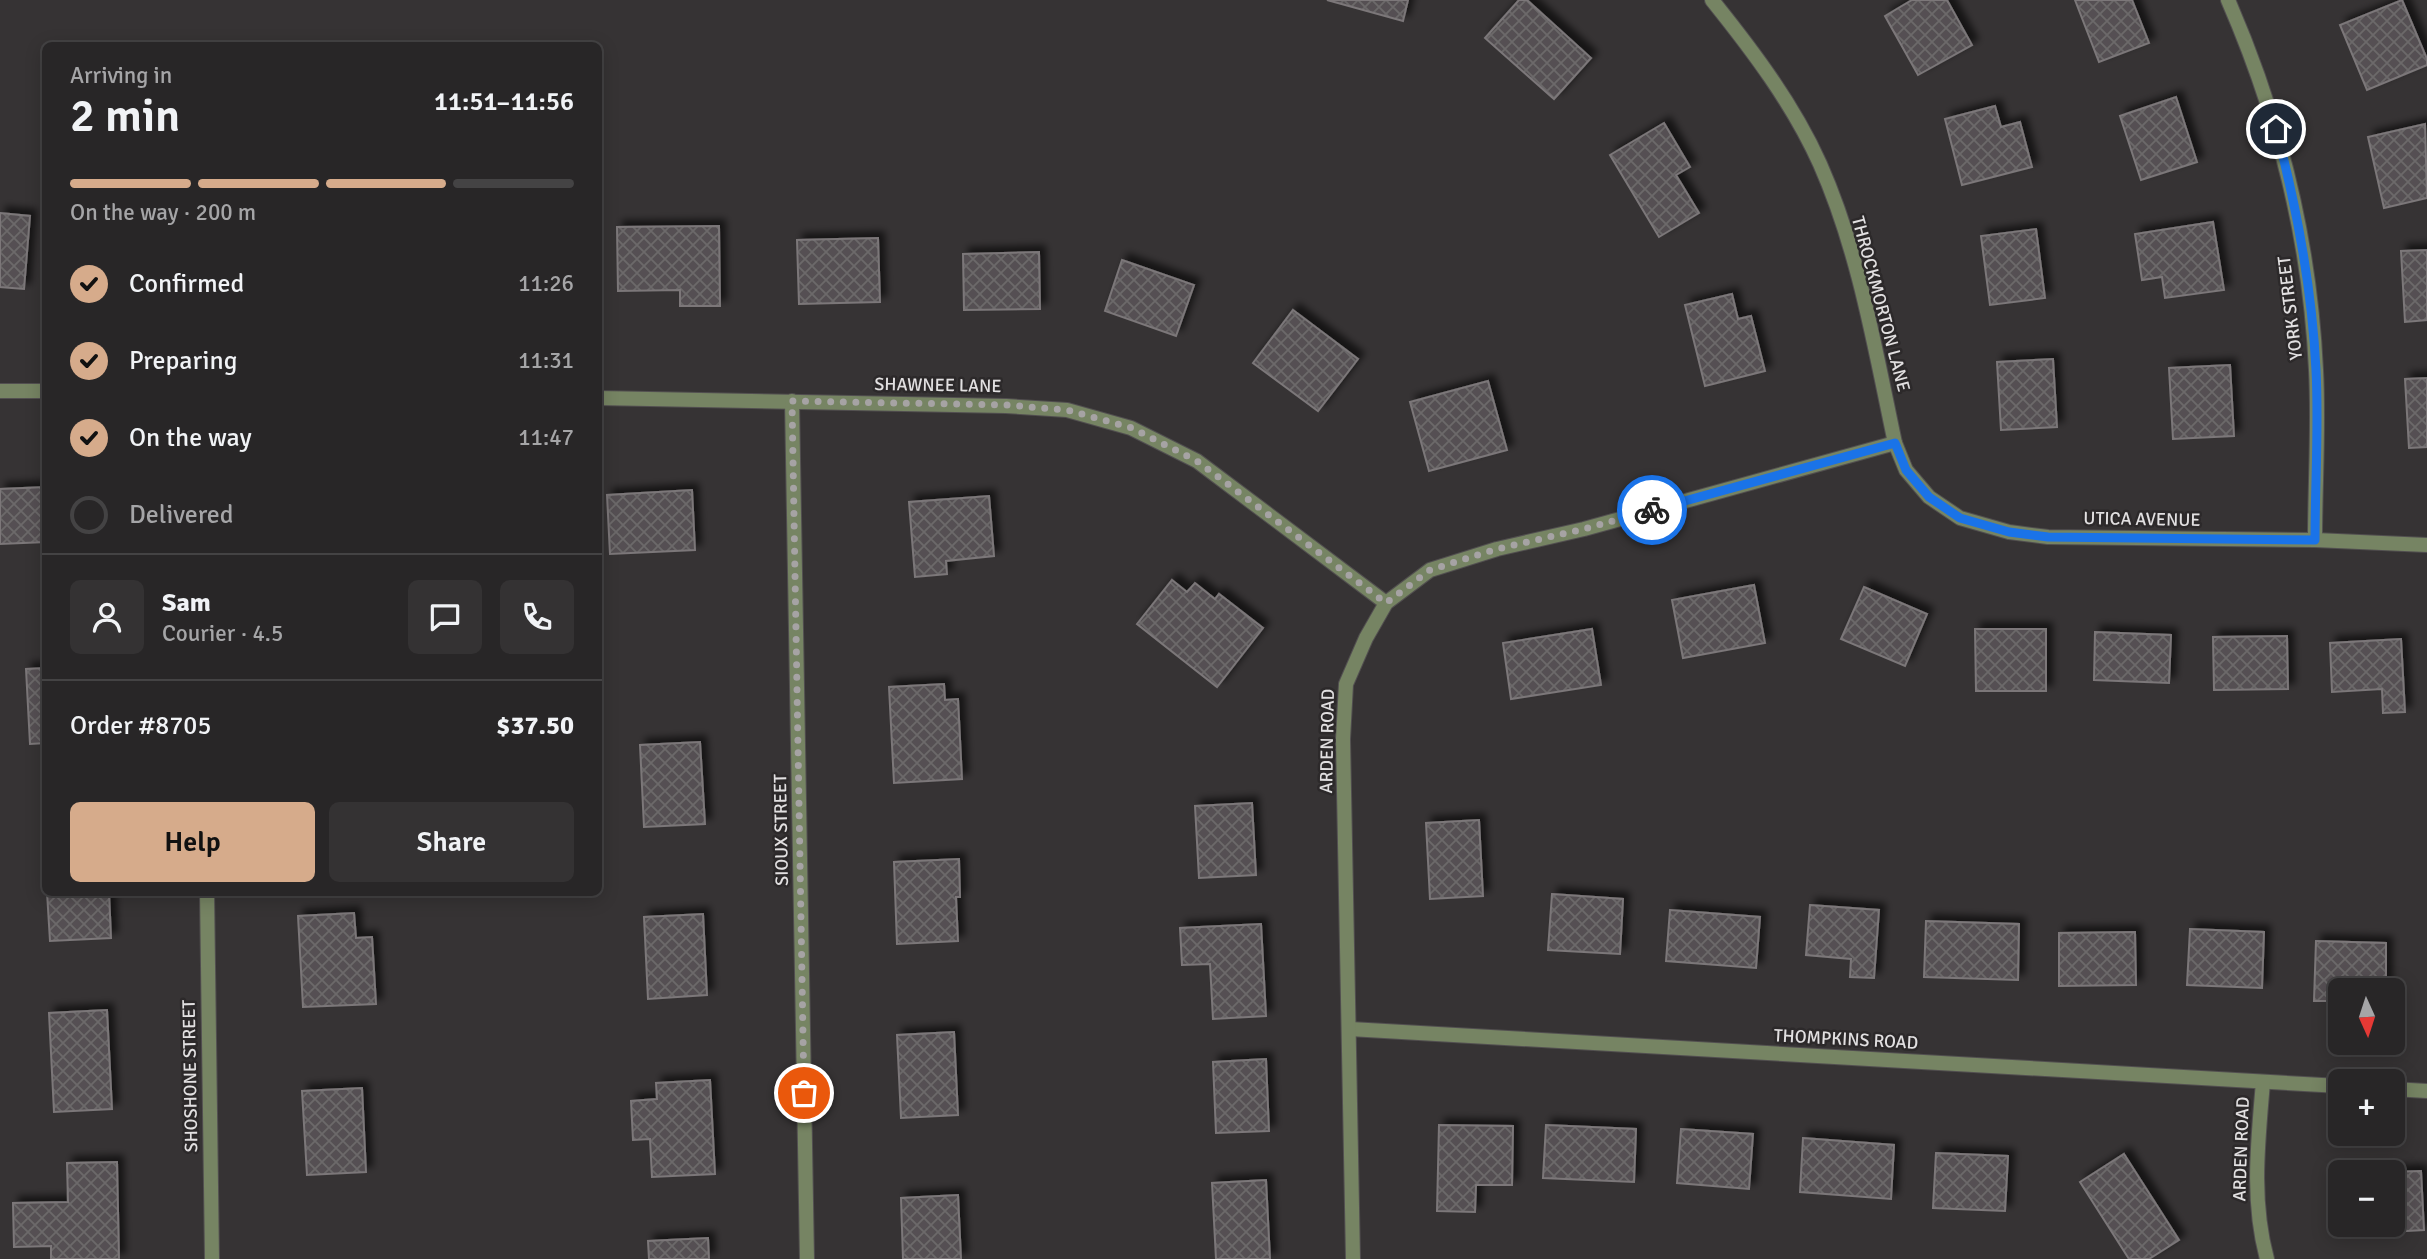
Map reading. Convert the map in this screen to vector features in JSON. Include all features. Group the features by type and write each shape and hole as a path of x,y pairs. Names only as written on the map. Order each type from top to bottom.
{"street":[{"name":"THROCKMORTON LANE","path":"1712,0 1754,51 1790,107 1820,165 1852,253 1895,443"},
{"name":"YORK STREET","path":"2228,0 2276,129 2292,190 2304,261 2313,324 2316,372 2315,540"},
{"path":"0,391 42,391"},
{"name":"SHAWNEE LANE","path":"602,398 1067,410 1132,428 1197,461 1386,603"},
{"name":"SIOUX STREET","path":"792,401 807,1259"},
{"name":"UTICA AVENUE","path":"1895,443 1906,470 1929,497 1960,518 2009,532 2048,537 2315,540 2427,545"},
{"name":"ARDEN ROAD","path":"1353,1259 1343,739 1346,684 1366,638 1386,603 1430,570 1497,549 1584,529 1895,443"},
{"name":"SHOSHONE STREET","path":"207,896 212,1259"},
{"name":"THOMPKINS ROAD","path":"1350,1030 2328,1085"},
{"name":"ARDEN ROAD","path":"2263,1082 2256,1183 2258,1215 2267,1259"},
{"path":"2405,1090 2427,1091"}],"building":[{"path":"1327,0 1408,0 1403,21"},
{"path":"1519,0 1527,0 1591,58 1554,99 1485,38"},
{"path":"1912,0 1947,0 1972,45 1918,75 1885,16"},
{"path":"2075,0 2132,0 2149,43 2099,62"},
{"path":"2402,0 2427,59 2427,65 2367,90 2340,25"},
{"path":"2176,97 2197,162 2141,180 2120,116"},
{"path":"1995,106 2001,127 2020,122 2032,167 1962,185 1945,119"},
{"path":"1664,123 1690,167 1676,175 1699,213 1659,237 1610,155"},
{"path":"2425,124 2427,198 2384,208 2368,137"},
{"path":"0,213 30,216 24,289 0,287"},
{"path":"2213,222 2224,290 2165,298 2162,277 2142,280 2135,234"},
{"path":"719,226 720,306 680,306 680,290 618,291 617,227"},
{"path":"2036,229 2045,298 1990,305 1981,236"},
{"path":"878,238 880,302 799,304 797,240"},
{"path":"2427,250 2427,320 2405,322 2401,251"},
{"path":"1039,252 1040,309 964,310 963,254"},
{"path":"1122,260 1194,285 1176,336 1105,311"},
{"path":"1732,294 1738,319 1751,316 1765,371 1705,386 1685,305"},
{"path":"1293,310 1358,359 1318,411 1253,363"},
{"path":"2053,359 2057,427 2001,430 1997,362"},
{"path":"2230,365 2234,436 2173,439 2169,368"},
{"path":"2427,378 2427,447 2409,448 2405,379"},
{"path":"1488,381 1507,450 1429,471 1410,402"},
{"path":"42,487 42,542 0,544 0,489"},
{"path":"692,490 695,550 610,554 607,495"},
{"path":"989,496 994,556 946,561 947,574 915,577 909,502"},
{"path":"1172,580 1187,592 1195,583 1215,599 1219,594 1263,628 1217,687 1137,624"},
{"path":"1754,585 1765,643 1683,658 1672,600"},
{"path":"1864,587 1927,614 1905,666 1841,639"},
{"path":"1592,629 1601,685 1511,699 1503,643"},
{"path":"1975,629 2046,629 2046,691 1976,691"},
{"path":"2095,632 2171,635 2169,683 2094,680"},
{"path":"2287,636 2288,689 2214,690 2213,637"},
{"path":"2401,639 2405,712 2383,713 2382,689 2332,692 2330,643"},
{"path":"42,668 42,743 30,744 26,669"},
{"path":"944,684 945,700 958,699 962,779 894,783 889,687"},
{"path":"700,742 705,824 644,827 640,745"},
{"path":"1252,803 1256,875 1199,878 1195,806"},
{"path":"1479,820 1483,896 1430,899 1426,823"},
{"path":"959,859 960,897 956,897 958,941 897,944 894,862"},
{"path":"1552,894 1623,899 1620,954 1548,950"},
{"path":"47,896 109,896 111,938 50,941"},
{"path":"1810,905 1879,910 1874,978 1850,977 1851,959 1806,955"},
{"path":"1670,910 1760,917 1756,968 1666,961"},
{"path":"354,913 356,938 372,937 376,1004 303,1007 298,916"},
{"path":"703,914 707,995 648,999 644,917"},
{"path":"1926,921 2019,924 2018,980 1924,977"},
{"path":"1261,924 1266,1016 1213,1019 1210,964 1182,965 1180,928"},
{"path":"2190,929 2264,932 2262,988 2187,985"},
{"path":"2135,932 2136,985 2059,986 2059,933"},
{"path":"2316,941 2386,943 2386,978 2328,978 2328,1001 2314,1001"},
{"path":"107,1010 112,1109 54,1112 49,1013"},
{"path":"954,1032 958,1115 901,1118 897,1035"},
{"path":"1266,1059 1269,1131 1216,1133 1213,1062"},
{"path":"710,1080 715,1174 652,1177 650,1139 633,1140 631,1101 657,1099 656,1083"},
{"path":"362,1088 366,1172 307,1175 302,1091"},
{"path":"1439,1125 1513,1126 1512,1185 1476,1185 1475,1212 1437,1211"},
{"path":"1546,1125 1636,1129 1634,1182 1543,1178"},
{"path":"1681,1129 1753,1134 1749,1189 1677,1183"},
{"path":"1803,1138 1894,1145 1891,1199 1800,1192"},
{"path":"1936,1153 2008,1156 2005,1211 1933,1208"},
{"path":"2124,1154 2179,1240 2149,1259 2129,1259 2080,1182"},
{"path":"117,1162 119,1259 51,1259 51,1246 14,1247 13,1203 68,1202 67,1163"},
{"path":"2405,1171 2421,1171 2424,1230 2405,1231"},
{"path":"1266,1180 1270,1259 1216,1259 1212,1183"},
{"path":"958,1195 961,1259 903,1259 901,1198"},
{"path":"708,1238 709,1259 649,1259 648,1241"}],"way so far":[{"path":"804,1093 792,401 1006,405 1067,410 1132,428 1197,461 1386,603 1430,570 1497,549 1652,510"}],"route":[{"path":"1652,510 1895,443 1906,470 1929,497 1960,518 2009,532 2048,537 2315,540 2316,372 2313,324 2292,190 2276,129"}]}
